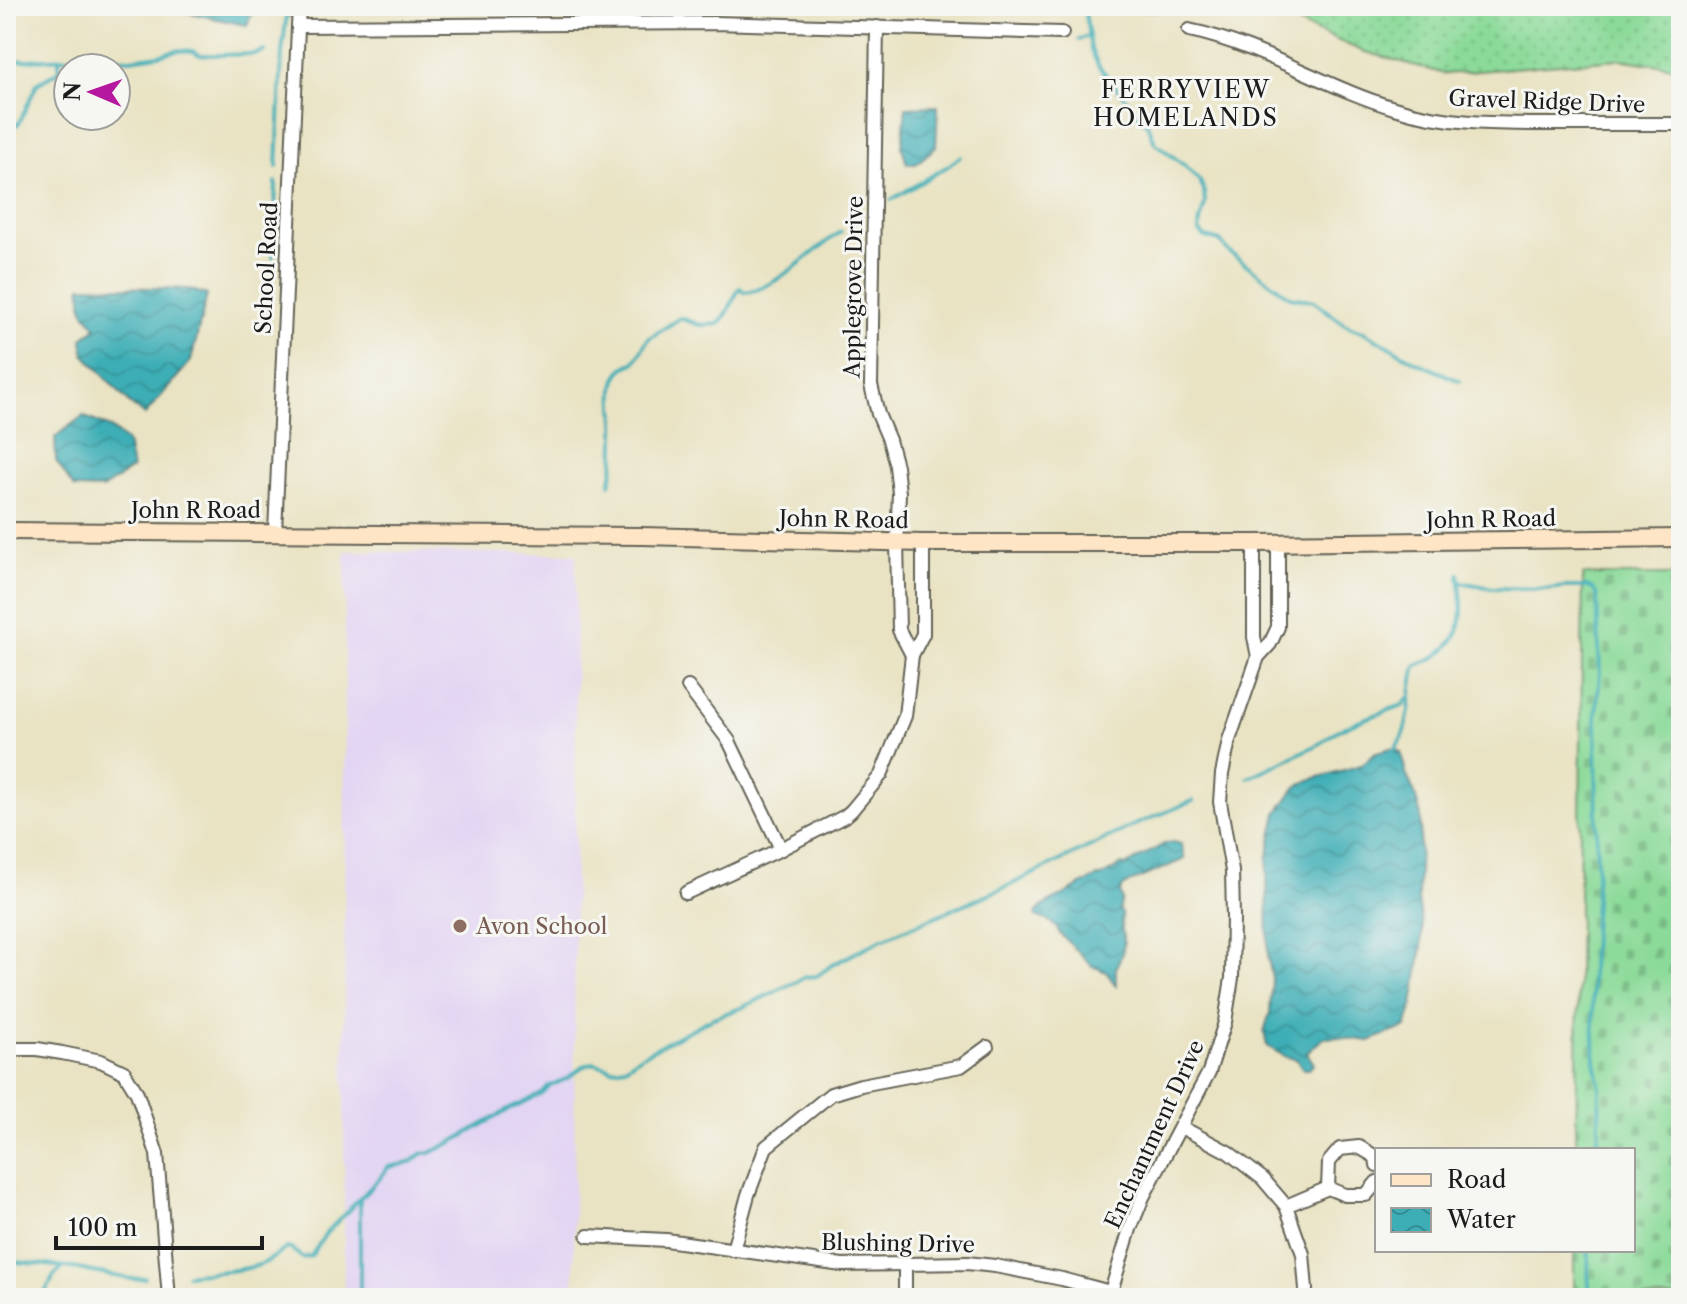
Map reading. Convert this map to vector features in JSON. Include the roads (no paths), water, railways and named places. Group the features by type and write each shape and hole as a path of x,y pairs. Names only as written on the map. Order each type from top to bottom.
{"main road":[{"name":"John R Road","path":"6,531 642,536 923,543 1681,538"}],"street":[{"name":"School Road","path":"275,532 299,6"},
{"path":"298,26 716,23 1062,33"},
{"name":"Applegrove Drive","path":"877,27 871,385 896,466 899,493 899,630 912,655"},
{"name":"Gravel Ridge Drive","path":"1189,30 1240,44 1361,97 1441,119 1497,124 1681,124"},
{"path":"686,893 845,816 881,775 905,716 912,655 923,634 923,543"},
{"name":"Enchantment Drive","path":"1254,543 1254,637 1258,657"},
{"name":"Enchantment Drive","path":"1110,1295 1143,1197 1209,1072 1225,1022 1232,978 1232,871 1220,802 1222,774 1229,740 1258,657 1270,644 1278,627 1278,543"},
{"path":"688,687 729,741 781,849"},
{"path":"733,1250 748,1195 766,1147 831,1094 861,1085 961,1066 987,1047"},
{"path":"6,1049 62,1053 101,1061 124,1072 137,1093 157,1154 169,1298"},
{"path":"1181,1127 1228,1152 1263,1179 1286,1206 1303,1254 1305,1298"},
{"path":"1328,1188 1329,1162 1340,1149 1359,1147 1375,1156"},
{"path":"1286,1206 1328,1188 1345,1195 1366,1195 1375,1184"},
{"name":"Blushing Drive","path":"588,1236 666,1240 842,1265 967,1263 995,1266 1062,1279 1110,1295"},
{"path":"905,1265 905,1298"}],"water":[{"path":"170,6 253,6 247,25 170,9"},
{"path":"938,106 936,147 916,164 907,164 902,147 906,107"},
{"path":"81,286 189,289 207,295 191,361 145,415 129,403 84,354 82,339 96,327 83,310"},
{"path":"83,416 111,428 127,442 132,469 102,489 74,488 56,461 55,437"},
{"path":"1390,748 1401,752 1421,816 1418,899 1422,947 1413,1005 1406,1027 1369,1041 1323,1038 1307,1053 1314,1064 1309,1069 1303,1069 1296,1059 1267,1046 1264,1032 1270,1012 1272,979 1268,957 1267,871 1277,813 1295,788 1309,780 1361,765 1374,754"},
{"path":"1174,842 1181,844 1185,859 1131,882 1120,892 1122,900 1119,910 1122,913 1124,943 1116,967 1116,986 1106,972 1092,966 1056,927 1036,916 1046,904 1096,877"}],"waterway":[{"path":"277,167 282,52 288,6"},
{"path":"1084,6 1091,49 1098,65 1149,127 1155,143 1200,181 1205,204 1199,230 1205,237 1220,241 1228,251 1290,297 1314,301 1344,324 1460,381"},
{"path":"1079,40 1089,35"},
{"path":"6,61 91,57 130,59 177,50 193,51 200,55 265,51"},
{"path":"6,131 19,123 37,84 52,75"},
{"path":"891,200 960,157"},
{"path":"273,257 276,182"},
{"path":"610,484 615,451 615,383 618,374 634,363 648,339 680,318 700,325 719,324 740,288 744,292 768,285 841,232"},
{"path":"1392,752 1407,723 1416,666 1435,657 1448,646 1459,628 1462,608 1459,574"},
{"path":"1460,582 1492,588 1589,587 1597,595 1600,674 1596,714 1597,868 1591,969 1595,1061 1600,1088 1598,1148"},
{"path":"1248,778 1319,744 1356,722 1403,705 1408,698"},
{"path":"187,1275 250,1268 267,1262 287,1248 303,1258 311,1256 327,1232 388,1167 410,1163 423,1153 451,1143 541,1094 584,1066 593,1063 613,1069 625,1067 713,1018 806,977 817,976 882,939 1008,886 1132,826 1193,801"},
{"path":"360,1199 360,1298"},
{"path":"1589,1252 1590,1298"},
{"path":"6,1261 67,1267 131,1279 145,1278"},
{"path":"42,1298 54,1276 63,1267"}],"place":[{"name":"Avon School","path":"460,926"}],"district":[{"name":"FERRYVIEW HOMELANDS","path":"1186,104"}]}
